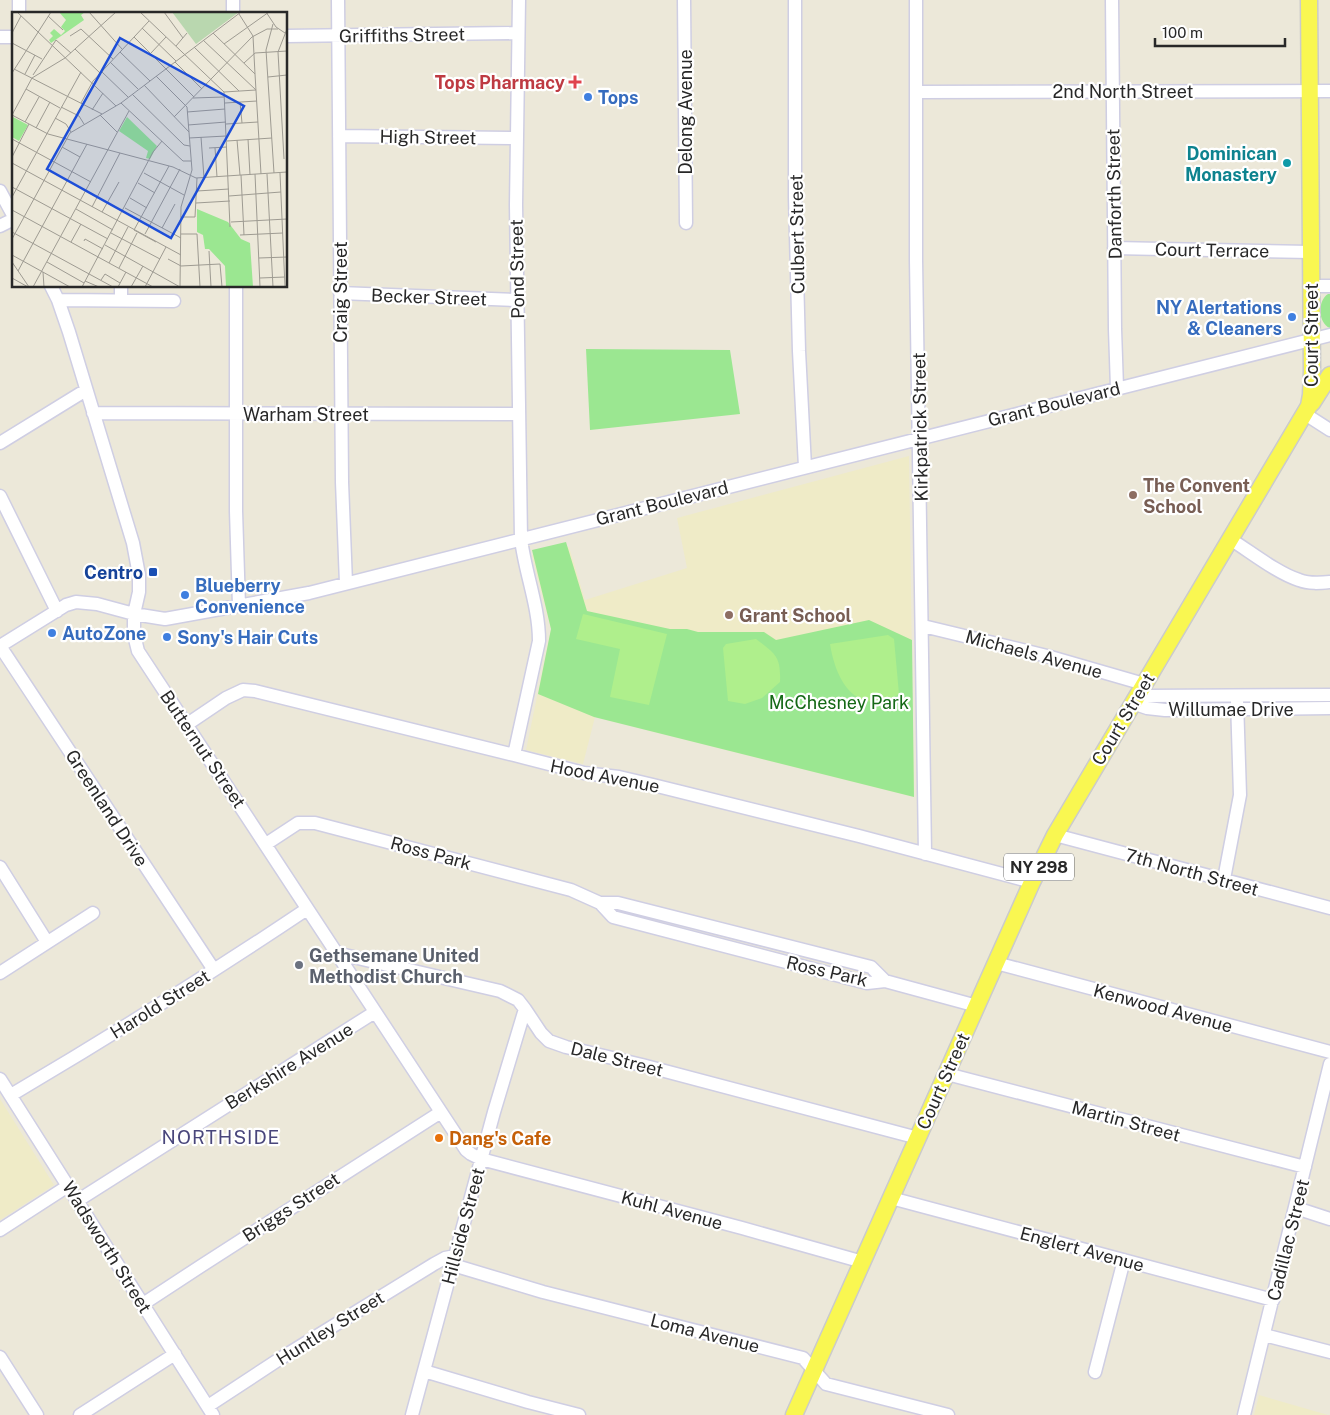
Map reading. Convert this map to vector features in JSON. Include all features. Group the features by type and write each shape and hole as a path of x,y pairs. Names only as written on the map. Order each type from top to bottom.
{"main road":[{"name":"Court Street","path":"794,1415 1032,882 1055,835 1307,410 1311,395 1312,371 1309,0"},
{"path":"1307,410 1330,375"}],"street":[{"name":"Craig Street","path":"338,0 341,414 346,584"},
{"name":"Pond Street","path":"514,755 538,641 536,609 521,539 517,300 519,0"},
{"name":"Delong Avenue","path":"684,0 686,223"},
{"name":"Culbert Street","path":"795,0 796,207 804,467"},
{"name":"Kirkpatrick Street","path":"916,0 916,260 926,854"},
{"name":"Danforth Street","path":"1112,0 1114,248 1118,388"},
{"name":"Griffiths Street","path":"288,36 518,33"},
{"name":"2nd North Street","path":"917,92 1330,91"},
{"name":"High Street","path":"339,136 517,138"},
{"path":"0,191 12,214"},
{"path":"0,226 12,219"},
{"name":"Court Terrace","path":"1114,248 1310,252"},
{"path":"1310,286 1330,286"},
{"name":"Butternut Street","path":"51,288 58,300 136,559 139,574 139,592 134,614 134,635 138,651 440,1112 466,1150 482,1159"},
{"path":"121,288 121,300"},
{"path":"236,288 236,511 239,606"},
{"name":"Becker Street","path":"340,293 517,300"},
{"path":"58,300 174,300"},
{"name":"Grant Boulevard","path":"0,646 66,605 82,602 98,604 134,614 170,618 309,594 1330,335"},
{"path":"0,443 86,390"},
{"path":"1307,410 1330,430"},
{"name":"Warham Street","path":"93,413 519,414"},
{"path":"1,502 57,611"},
{"path":"1230,539 1288,576 1300,581 1313,583 1330,582"},
{"name":"Michaels Avenue","path":"923,626 1047,656 1138,694"},
{"name":"Greenland Drive","path":"0,646 214,970"},
{"name":"Hood Avenue","path":"186,725 226,698 243,690 256,691 584,773 619,777 653,784 1032,882"},
{"name":"Willumae Drive","path":"1138,694 1147,708 1165,710 1237,701 1330,695"},
{"path":"1224,879 1240,795 1237,701"},
{"name":"Willumae Drive","path":"1237,701 1330,708"},
{"name":"Ross Park","path":"266,844 298,823 315,823 571,890 600,903 618,902 871,967 885,981 977,1006"},
{"name":"7th North Street","path":"1055,835 1330,908"},
{"path":"0,867 47,942"},
{"name":"Harold Street","path":"11,1095 64,1064 308,909"},
{"path":"0,973 93,913"},
{"name":"Dale Street","path":"336,953 500,991 518,1000 541,1033 550,1041 566,1047 642,1065 918,1138"},
{"name":"Kenwood Avenue","path":"996,963 1330,1052"},
{"name":"Hillside Street","path":"412,1415 494,1112 525,1009"},
{"name":"Berkshire Avenue","path":"77,1200 375,1012"},
{"name":"Cadillac Street","path":"1244,1415 1330,1064"},
{"name":"Martin Street","path":"946,1074 1305,1167"},
{"name":"Wadsworth Street","path":"0,1079 210,1411"},
{"name":"Briggs Street","path":"143,1304 440,1112"},
{"name":"Kuhl Avenue","path":"482,1159 863,1262"},
{"path":"0,1230 68,1186"},
{"name":"Englert Avenue","path":"891,1198 1273,1300"},
{"path":"1296,1208 1330,1219"},
{"name":"Huntley Street","path":"210,1411 278,1360 434,1264 446,1258 454,1261"},
{"path":"1095,1372 1124,1260"},
{"name":"Loma Avenue","path":"454,1261 543,1292 803,1358 826,1384 948,1415"},
{"path":"1264,1335 1330,1352"},
{"path":"80,1415 175,1354"},
{"path":"0,1357 37,1415"},
{"path":"424,1371 579,1415"}],"shaded area":[{"name":"Grant School","path":"909,456 914,797 595,717 583,764 526,750 551,629 532,555 569,547 585,600 687,568 677,518"},
{"path":"0,1099 54,1185 0,1220"},
{"path":"1259,1395 1328,1415 1254,1415"}],"green space":[{"path":"1330,294 1330,328 1323,322 1320,312 1324,297"},
{"path":"586,349 730,350 740,414 590,430"},
{"name":"McChesney Park","path":"566,542 587,611 670,629 687,629 698,632 764,632 776,640 869,620 912,640 914,797 594,717 538,694 551,629 532,550"},
{"path":"583,614 667,634 649,705 610,697 620,649 576,639"},
{"path":"888,635 894,639 899,694 884,700 871,702 860,699 843,683 837,671 830,644"},
{"path":"756,639 776,657 780,682 762,698 745,704 728,701 723,648 726,644"}],"place":[{"name":"Tops Pharmacy","path":"575,82"},
{"name":"Tops","path":"588,97"},
{"name":"Dominican Monastery","path":"1287,163"},
{"name":"NY Alertations & Cleaners","path":"1292,317"},
{"name":"The Convent School","path":"1133,495"},
{"name":"Centro","path":"153,572"},
{"name":"Blueberry Convenience","path":"185,595"},
{"name":"Grant School","path":"729,615"},
{"name":"AutoZone","path":"52,633"},
{"name":"Sony's Hair Cuts","path":"167,637"},
{"name":"Gethsemane United Methodist Church","path":"299,965"},
{"name":"Dang's Cafe","path":"439,1138"}],"district":[{"name":"NORTHSIDE","path":"221,1137"}]}
